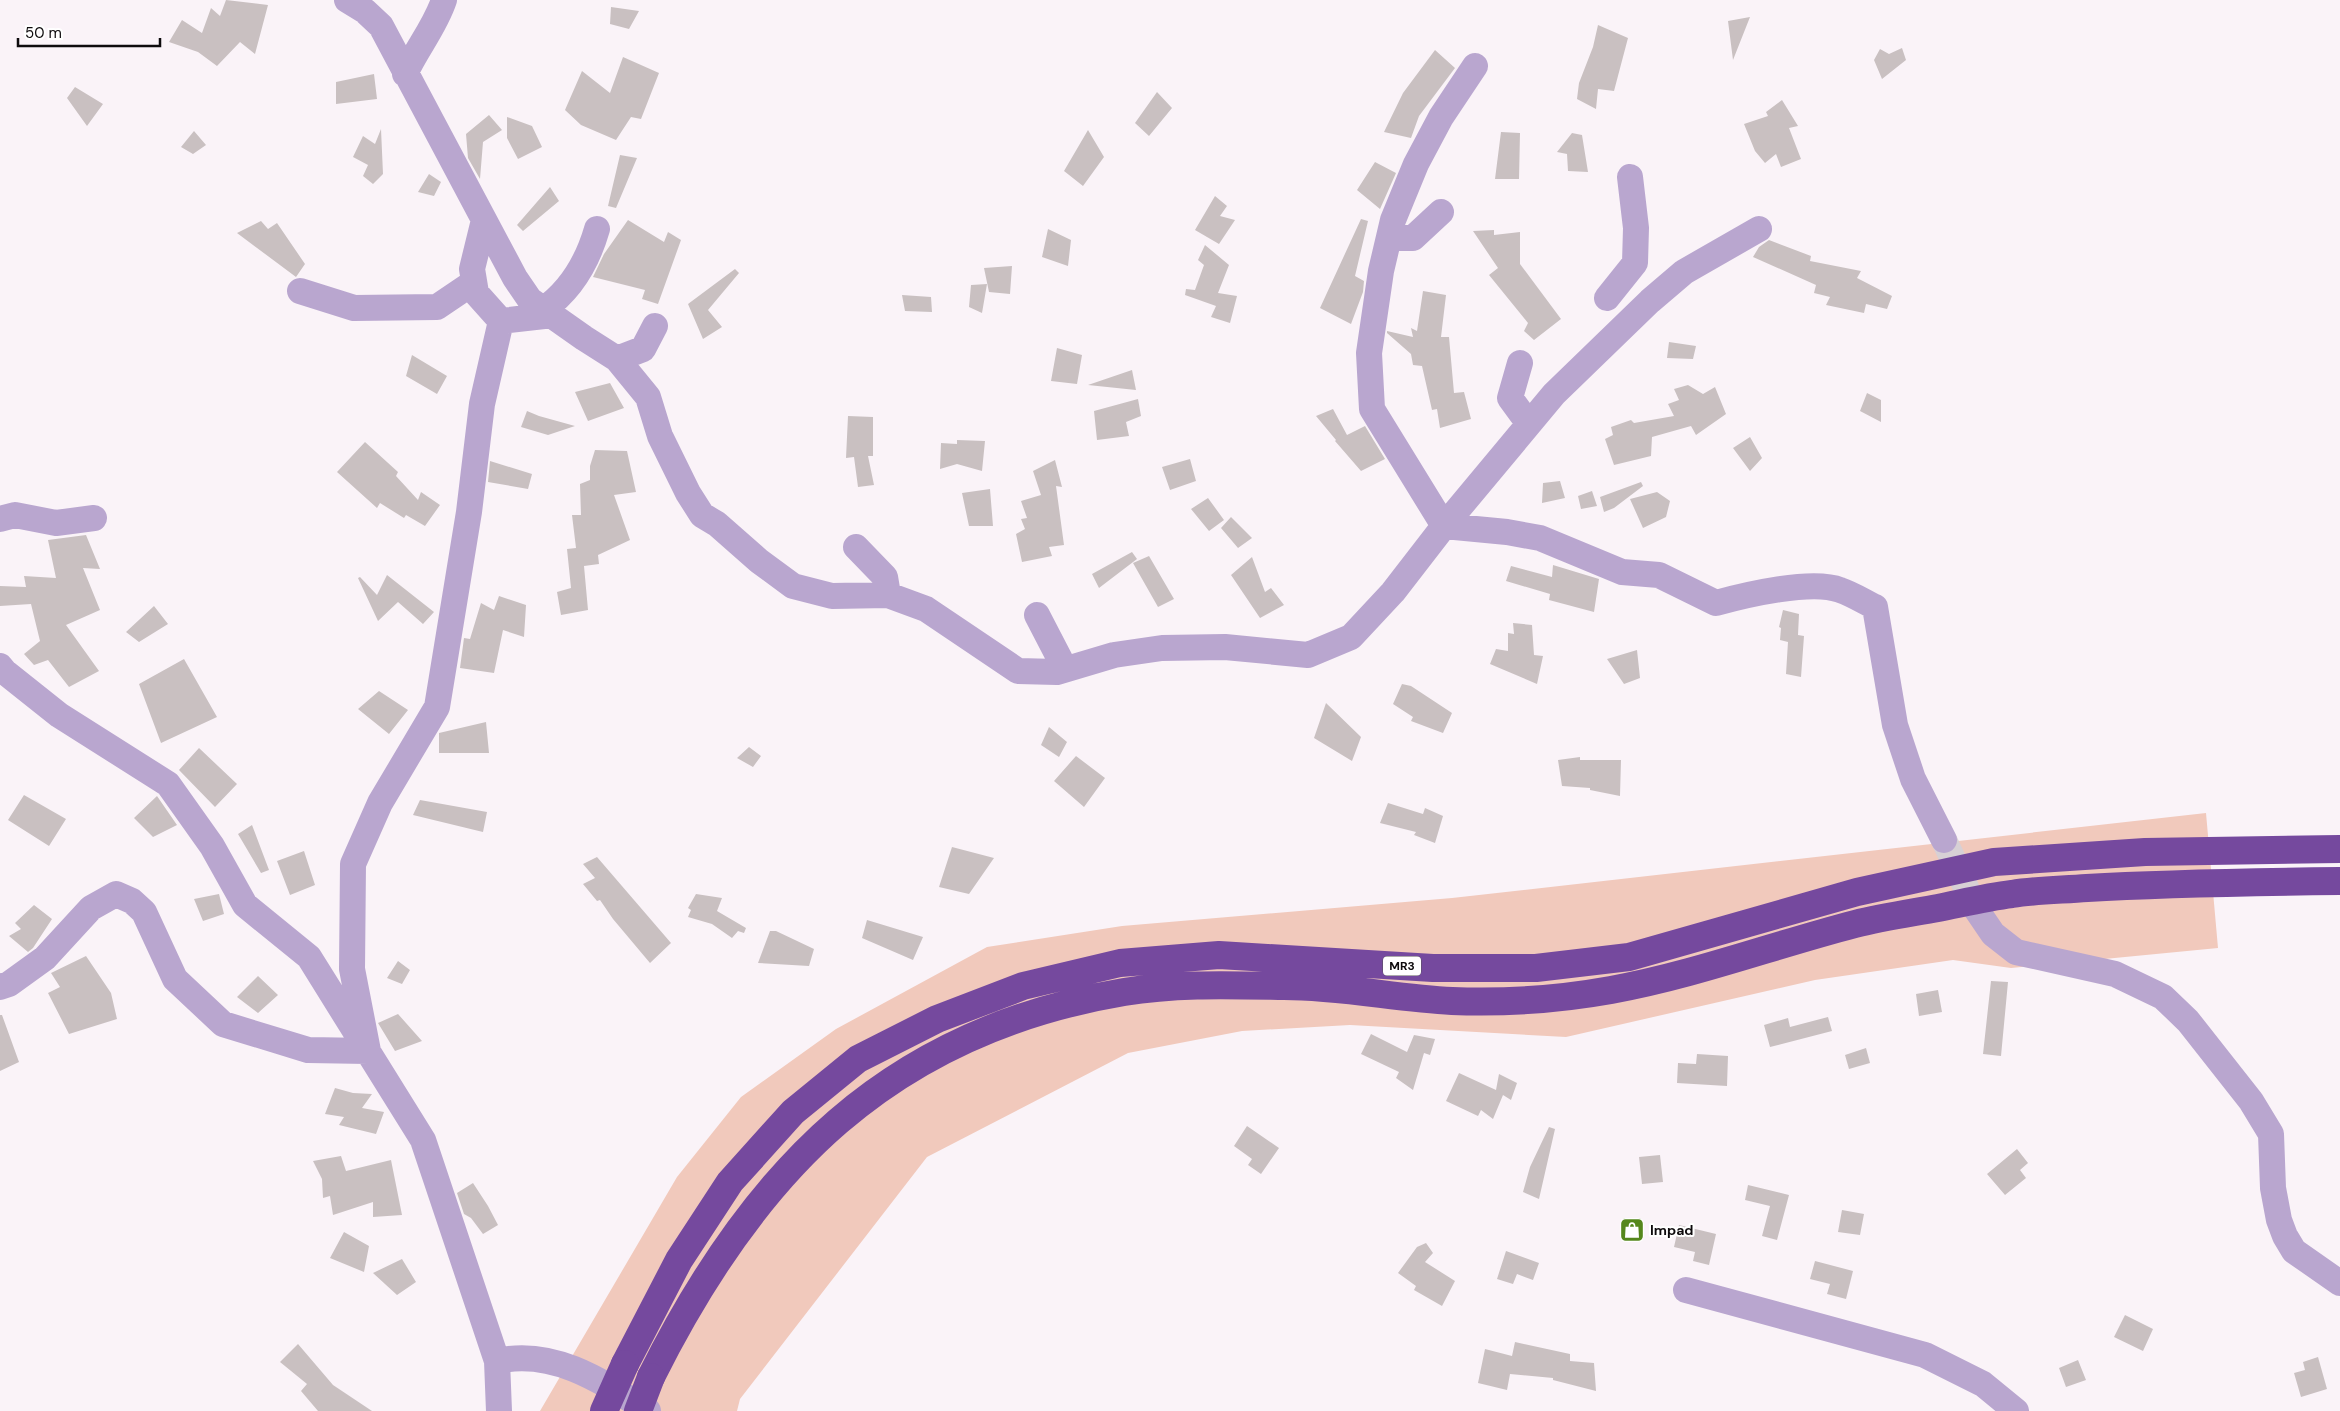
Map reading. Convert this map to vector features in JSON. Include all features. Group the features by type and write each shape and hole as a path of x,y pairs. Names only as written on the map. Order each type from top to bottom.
{"highway":[{"name":"MR3","path":"604,1411 624,1364 679,1260 730,1182 792,1112 858,1059 937,1020 1024,986 1120,963 1220,955 1433,968 1536,968 1628,957 1857,892 1994,862 2145,852 2340,849"},
{"name":"MR3","path":"638,1411 651,1377 671,1336 718,1257 765,1193 822,1134 878,1089 931,1055 1001,1023 1055,1007 1127,991 1194,986 1289,986 1453,1001 1535,999 1609,991 1690,971 1858,924 2014,893 2166,883 2340,881"}],"street":[{"path":"347,0 365,11 380,26 515,278 530,300 617,359 648,397 660,436 688,493 702,515 717,524 759,561 793,586 832,596 888,595 926,609 1018,671 1057,672 1114,655 1177,648 1225,647 1308,655 1350,637 1393,592 1444,526 1554,394 1684,272 1759,229"},
{"path":"405,74 438,18 444,0"},
{"path":"1444,526 1372,409 1370,353 1381,271 1393,220 1416,164 1441,117 1475,66"},
{"path":"1607,298 1635,263 1636,228 1630,177"},
{"path":"1389,238 1413,238 1441,212"},
{"path":"368,1051 352,969 351,876 353,864 380,804 437,707 469,512 494,313 476,293 472,269 484,220"},
{"path":"548,312 572,283 592,247 597,229"},
{"path":"1601,350 1611,270"},
{"path":"437,307 474,282"},
{"path":"300,292 354,308 437,307 494,313 548,312"},
{"path":"617,359 643,349 655,326"},
{"path":"1520,363 1510,398 1529,424"},
{"path":"0,519 15,515 56,522 94,518"},
{"path":"1444,526 1507,532 1540,538 1622,572 1659,575 1716,603 1746,595 1809,586 1838,589 1875,607 1895,725 1913,779 1944,840"},
{"path":"856,547 885,577 888,595"},
{"path":"1037,615 1065,669"},
{"path":"0,666 59,715 168,784 212,846 244,905 309,957 422,1140 497,1361 499,1411"},
{"path":"0,987 9,984 45,958 90,908 116,894 132,901 144,912 175,979 223,1024 308,1050 368,1051"},
{"path":"1976,909 1994,934 2016,952 2115,974 2163,997 2188,1021 2252,1102 2271,1134 2273,1188 2279,1220 2285,1236 2294,1250 2340,1283"},
{"path":"1686,1290 1925,1355 1984,1384 2016,1411"},
{"path":"497,1361 515,1357 542,1359 578,1370 604,1382 648,1411"}],"shaded area":[{"path":"2206,813 2218,948 2011,968 1953,960 1815,980 1566,1037 1350,1025 1242,1031 1128,1053 927,1157 740,1399 737,1411 540,1411 677,1177 741,1097 836,1029 987,947 1122,926 1452,898"}],"building":[{"path":"226,0 268,5 255,54 240,42 217,66 198,52 169,42 182,20 202,33 211,8 220,16"},
{"path":"611,7 639,11 629,29 610,24"},
{"path":"1750,17 1733,60 1728,21"},
{"path":"1598,25 1628,38 1614,91 1598,89 1596,109 1577,99 1579,83 1593,47"},
{"path":"1902,48 1906,60 1882,79 1874,60 1880,49 1889,54"},
{"path":"1435,50 1455,68 1419,116 1411,138 1384,132 1403,93"},
{"path":"623,57 659,73 641,119 631,117 616,140 581,125 565,110 582,71 610,93"},
{"path":"374,74 377,99 336,104 336,82"},
{"path":"75,87 103,104 87,126 67,98"},
{"path":"1157,92 1172,108 1149,136 1135,123"},
{"path":"1782,100 1798,126 1789,128 1801,159 1781,167 1776,154 1765,163 1755,151 1744,124 1768,116 1766,112"},
{"path":"489,115 502,130 483,142 480,179 468,158 466,134"},
{"path":"507,117 532,126 542,147 518,159 507,138"},
{"path":"381,129 383,174 373,184 363,176 368,165 353,157 363,136 375,144"},
{"path":"1088,130 1104,157 1083,186 1064,171"},
{"path":"194,131 206,145 193,154 181,147"},
{"path":"1501,132 1520,133 1519,179 1495,179"},
{"path":"1572,133 1582,135 1588,172 1568,171 1567,154 1557,152"},
{"path":"620,155 637,158 616,208 608,206"},
{"path":"1375,162 1396,173 1380,209 1357,190"},
{"path":"429,174 441,182 434,196 418,192"},
{"path":"550,187 559,201 523,231 517,225"},
{"path":"1215,196 1227,206 1220,216 1235,220 1219,244 1195,230"},
{"path":"1361,219 1368,221 1355,276 1364,281 1363,292 1351,324 1320,308"},
{"path":"628,220 664,242 668,232 681,240 658,304 642,299 645,290 593,277 604,254"},
{"path":"261,221 268,229 277,223 305,264 296,277 237,233"},
{"path":"1048,229 1071,240 1068,266 1042,257"},
{"path":"1494,230 1494,235 1520,232 1520,264 1561,319 1534,340 1524,331 1528,323 1489,275 1498,268 1473,231"},
{"path":"1769,240 1811,256 1810,261 1861,271 1857,278 1892,296 1887,309 1866,304 1864,313 1826,305 1830,297 1814,293 1816,285 1753,257 1759,247"},
{"path":"1205,245 1229,265 1218,293 1237,296 1230,323 1211,317 1216,306 1185,295 1186,289 1195,290 1204,265 1198,260"},
{"path":"1012,266 1010,294 989,292 984,268"},
{"path":"735,269 739,273 708,310 722,327 703,339 688,304"},
{"path":"987,284 982,313 969,307 971,285"},
{"path":"1423,291 1446,295 1441,337 1449,337 1454,393 1464,392 1471,419 1440,428 1437,409 1432,410 1422,366 1413,365 1411,354 1387,333 1387,331 1413,337 1411,328 1417,331"},
{"path":"902,295 931,297 932,312 905,311"},
{"path":"1669,342 1696,346 1693,359 1667,358"},
{"path":"1057,348 1082,355 1077,384 1051,381"},
{"path":"412,355 447,376 437,394 406,376"},
{"path":"1132,370 1136,390 1088,385"},
{"path":"610,383 624,408 588,421 575,392"},
{"path":"1688,385 1703,394 1715,387 1726,414 1696,435 1691,426 1652,437 1651,456 1614,465 1605,439 1613,435 1611,427 1631,420 1634,423 1674,416 1668,404 1679,400 1674,389"},
{"path":"1867,393 1881,400 1881,422 1860,411"},
{"path":"1138,399 1141,416 1126,422 1129,436 1097,440 1094,411"},
{"path":"1333,409 1347,435 1365,426 1385,459 1361,471 1316,416"},
{"path":"527,411 575,426 548,435 521,427"},
{"path":"848,416 873,417 873,456 868,456 874,485 858,487 854,457 846,458"},
{"path":"1750,437 1762,458 1750,471 1733,448"},
{"path":"957,440 985,441 982,471 957,464 940,469 941,443 957,444"},
{"path":"365,442 398,472 396,476 418,500 421,492 440,505 425,526 406,515 404,518 380,503 377,508 337,472"},
{"path":"595,450 627,451 636,492 614,495 630,540 598,555 599,564 584,566 588,610 561,615 557,592 571,588 567,549 576,548 572,515 581,515 580,484 590,480 590,466"},
{"path":"1190,459 1196,481 1170,490 1162,467"},
{"path":"1055,460 1062,487 1056,486 1064,545 1049,547 1052,556 1022,562 1016,534 1025,529 1021,519 1027,518 1021,501 1041,495 1033,471"},
{"path":"490,461 532,474 528,489 488,482"},
{"path":"1560,481 1565,498 1542,503 1543,483"},
{"path":"1641,482 1643,486 1614,508 1604,512 1600,497"},
{"path":"990,489 993,526 969,526 962,493"},
{"path":"1592,491 1597,506 1581,509 1578,496"},
{"path":"1657,492 1670,501 1666,517 1643,528 1630,499"},
{"path":"1208,498 1224,520 1209,531 1191,509"},
{"path":"1231,517 1252,538 1238,548 1221,528"},
{"path":"86,535 100,569 83,568 100,610 66,625 99,671 69,687 48,660 34,665 24,654 40,641 31,604 0,606 0,586 26,587 24,576 56,578 48,540"},
{"path":"1132,552 1137,559 1099,588 1092,574"},
{"path":"1149,556 1174,599 1158,607 1133,563"},
{"path":"1252,557 1265,592 1271,588 1284,605 1260,618 1231,575"},
{"path":"1553,565 1599,579 1594,612 1549,600 1550,594 1506,581 1511,566 1552,577"},
{"path":"387,575 434,612 423,624 398,602 378,621 358,578 360,577 377,595"},
{"path":"499,596 526,605 524,637 503,630 494,673 460,668 464,638 470,639 481,603 494,610"},
{"path":"154,606 168,624 139,642 126,632"},
{"path":"1783,610 1799,614 1798,635 1804,636 1801,677 1786,674 1788,642 1780,640 1781,628 1779,627"},
{"path":"1513,623 1532,625 1534,655 1543,656 1537,684 1490,664 1496,649 1508,651 1508,633 1514,634"},
{"path":"1637,650 1640,678 1624,684 1607,659"},
{"path":"184,659 217,717 161,743 139,684"},
{"path":"1402,684 1411,686 1452,713 1443,733 1411,721 1413,717 1393,704"},
{"path":"379,691 408,710 389,734 358,709"},
{"path":"1326,703 1361,737 1352,761 1314,738"},
{"path":"486,722 489,753 439,753 439,733"},
{"path":"1049,727 1067,742 1059,757 1041,745"},
{"path":"749,747 761,756 753,767 737,758"},
{"path":"199,748 237,784 215,807 179,770"},
{"path":"1076,756 1105,778 1084,807 1054,781"},
{"path":"1580,757 1580,760 1621,760 1620,796 1590,790 1590,788 1562,786 1558,760"},
{"path":"24,795 66,819 49,846 8,820"},
{"path":"157,796 177,825 153,837 134,818"},
{"path":"420,800 487,812 483,832 413,815"},
{"path":"1388,803 1423,814 1425,808 1443,816 1435,843 1414,835 1416,832 1380,823"},
{"path":"252,825 269,870 261,873 238,834"},
{"path":"952,847 994,858 969,894 939,887"},
{"path":"304,851 315,885 290,895 277,861"},
{"path":"597,857 671,943 650,963 613,919 600,900 597,901 583,884 595,878 583,864"},
{"path":"219,894 224,914 203,921 194,899"},
{"path":"696,894 722,898 717,911 746,928 744,933 738,931 732,938 712,924 688,917 691,910 688,908"},
{"path":"34,905 52,919 33,948 28,952 9,936 21,929 15,923"},
{"path":"867,920 923,937 913,960 862,938"},
{"path":"770,931 776,931 814,949 809,966 758,963"},
{"path":"86,956 111,993 117,1019 69,1034 48,993 60,987 51,973"},
{"path":"398,961 410,970 402,984 387,978"},
{"path":"258,976 278,995 258,1013 237,997"},
{"path":"1991,981 2008,982 2001,1056 1983,1054"},
{"path":"1938,990 1942,1012 1919,1016 1916,994"},
{"path":"398,1014 422,1041 395,1051 378,1023"},
{"path":"0,1015 2,1015 19,1062 0,1071"},
{"path":"1828,1017 1832,1031 1770,1047 1764,1025 1788,1018 1790,1027"},
{"path":"1371,1034 1407,1052 1414,1035 1435,1039 1430,1055 1424,1053 1413,1090 1396,1078 1399,1072 1361,1054"},
{"path":"1866,1048 1870,1063 1849,1069 1845,1055"},
{"path":"1697,1054 1728,1056 1727,1086 1677,1083 1678,1063 1696,1064"},
{"path":"1459,1073 1496,1090 1499,1074 1517,1083 1511,1100 1503,1095 1493,1119 1481,1110 1478,1116 1446,1101"},
{"path":"335,1088 353,1093 372,1094 362,1108 384,1112 376,1134 339,1125 344,1117 325,1114"},
{"path":"1247,1126 1279,1148 1261,1174 1248,1165 1252,1159 1234,1146"},
{"path":"1549,1127 1555,1129 1539,1199 1523,1192 1530,1167"},
{"path":"2017,1149 2028,1163 2020,1170 2026,1178 2005,1195 1987,1174"},
{"path":"1660,1155 1663,1182 1642,1184 1639,1157"},
{"path":"341,1156 346,1171 391,1160 402,1215 373,1217 373,1202 333,1215 330,1196 323,1198 322,1179 313,1161"},
{"path":"473,1183 498,1225 483,1234 471,1218 464,1214 457,1193"},
{"path":"1748,1185 1789,1195 1777,1240 1762,1236 1770,1206 1745,1200"},
{"path":"1842,1210 1864,1214 1860,1235 1838,1232"},
{"path":"1679,1225 1716,1234 1709,1265 1693,1261 1695,1252 1674,1247"},
{"path":"344,1232 369,1246 364,1272 330,1258"},
{"path":"1426,1243 1433,1253 1425,1262 1455,1281 1442,1306 1414,1290 1416,1286 1398,1273 1417,1247"},
{"path":"1506,1251 1539,1263 1533,1280 1517,1274 1513,1284 1497,1279"},
{"path":"402,1259 416,1282 397,1295 373,1273"},
{"path":"1815,1261 1853,1271 1846,1299 1827,1294 1830,1284 1810,1279"},
{"path":"2125,1315 2153,1329 2143,1351 2114,1337"},
{"path":"1515,1342 1570,1354 1570,1361 1594,1363 1596,1391 1553,1380 1553,1378 1510,1374 1507,1390 1478,1383 1485,1349 1512,1356"},
{"path":"298,1344 333,1385 372,1411 318,1411 301,1391 307,1384 280,1362"},
{"path":"2318,1357 2327,1389 2301,1397 2294,1373 2305,1370 2303,1362"},
{"path":"2078,1360 2086,1380 2066,1387 2059,1368"}],"tunnel":[{"path":"1944,840 1976,909"}],"place":[{"name":"Impad","path":"1632,1230"}]}
